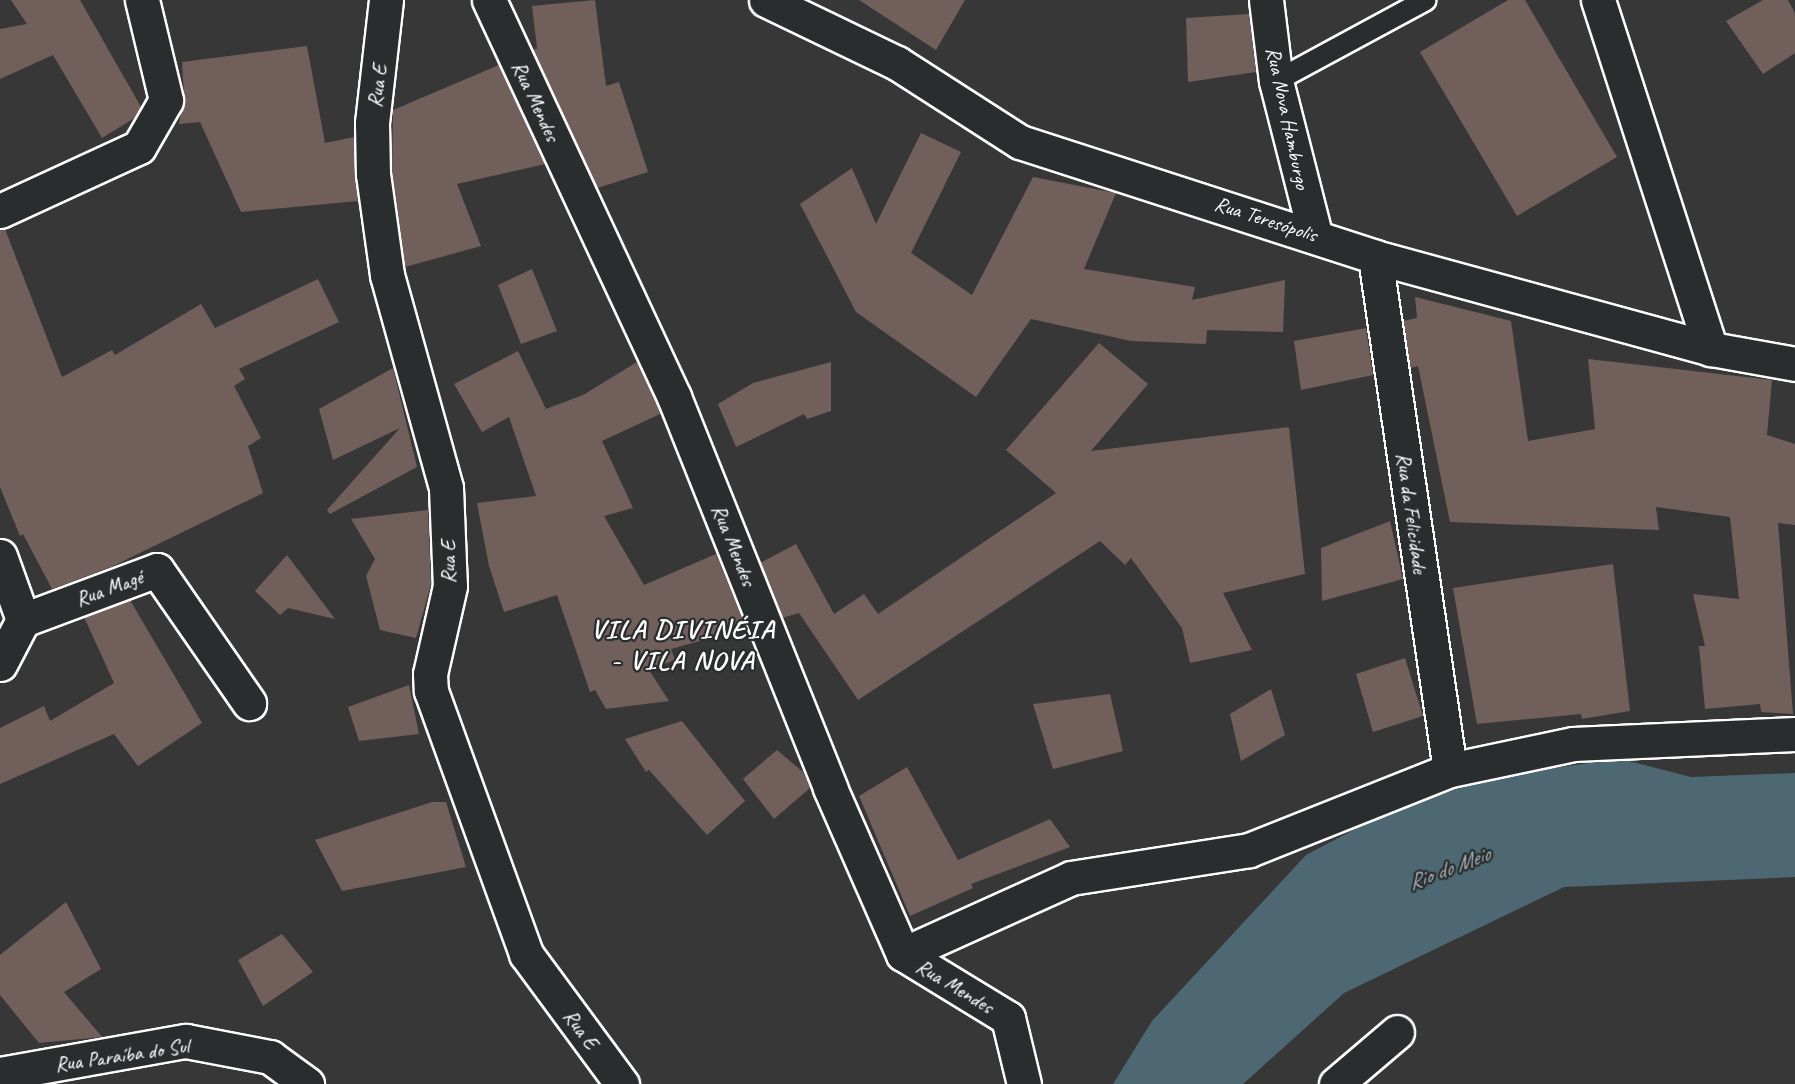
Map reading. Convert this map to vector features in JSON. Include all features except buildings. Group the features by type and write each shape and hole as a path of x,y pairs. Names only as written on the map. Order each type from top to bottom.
{"street":[{"path":"0,211 139,147 166,100 142,0"},
{"name":"Rua E","path":"386,0 372,123 373,174 387,275 446,488 450,586 430,674 431,691 526,954 622,1084"},
{"name":"Rua Mendes","path":"489,0 674,397 830,788 903,954 1008,1018 1024,1084"},
{"name":"Rua Teresópolis","path":"765,0 897,63 1020,142 1315,234 1375,257 1712,349 1795,364"},
{"name":"Rua Nova Hamburgo","path":"1266,0 1276,81 1315,234"},
{"path":"1598,0 1712,349"},
{"name":"Rua da Felicidade","path":"1375,257 1450,770"},
{"path":"0,556 23,620 0,663"},
{"name":"Rua Magé","path":"23,620 157,570 249,703"},
{"path":"903,954 1071,878 1249,850 1450,770 1573,744 1795,734"},
{"path":"1336,1084 1397,1032"},
{"name":"Rua Paraíba do Sul","path":"0,1074 186,1041 270,1057 307,1084"}],"lane":[{"path":"1276,81 1426,0"}],"water":[{"name":"Rio do Meio","path":"1621,759 1691,777 1795,773 1795,877 1564,887 1344,993 1243,1084 1113,1084 1152,1021 1306,855 1378,817 1457,789 1515,773"}],"district":[{"name":"VILA DIVINÉIA - VILA NOVA","path":"683,644"}]}
